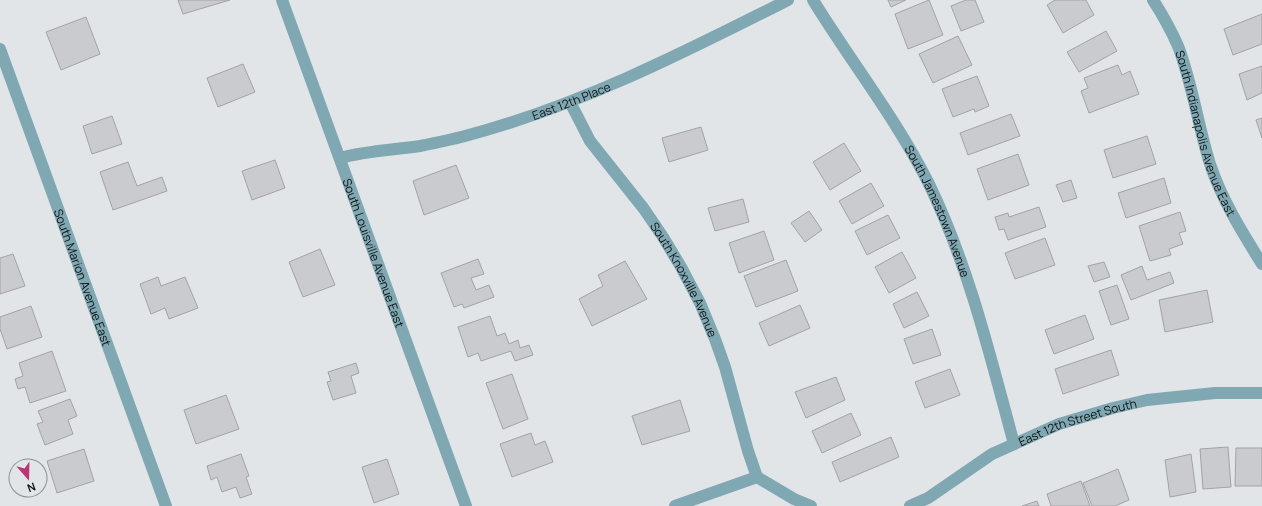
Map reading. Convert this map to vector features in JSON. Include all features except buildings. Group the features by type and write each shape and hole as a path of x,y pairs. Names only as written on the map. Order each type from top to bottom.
{"street":[{"name":"South Louisville Avenue East","path":"282,0 466,506"},
{"name":"East 12th Place","path":"340,158 359,153 420,146 464,136 529,117 570,102 646,70 788,0"},
{"name":"South Jamestown Avenue","path":"812,0 832,32 870,85 902,134 929,184 966,272 981,321 1014,444"},
{"name":"South Indianapolis Avenue East","path":"1153,0 1178,46 1210,164 1224,199 1241,231 1262,264"},
{"name":"South Marion Avenue East","path":"0,49 166,506"},
{"name":"South Knoxville Avenue","path":"570,102 590,141 644,209 663,237 700,303 725,367 748,451 757,477"},
{"name":"East 12th Street South","path":"910,506 928,498 992,454 1059,424 1113,408 1147,400 1215,393 1262,393"},
{"path":"675,506 757,477 794,499 811,506"}]}
